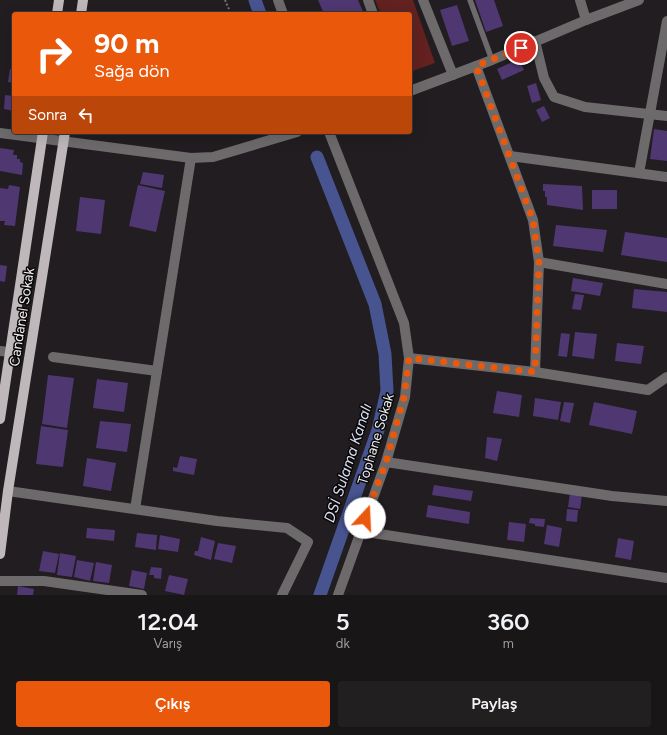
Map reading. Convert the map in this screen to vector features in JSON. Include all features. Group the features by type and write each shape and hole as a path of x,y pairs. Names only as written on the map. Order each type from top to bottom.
{"main road":[{"path":"57,12 59,0"},
{"path":"81,12 83,0"},
{"path":"0,419 4,351 43,135"},
{"name":"Candanel Sokak","path":"0,554 8,491 65,136"}],"street":[{"path":"278,0 282,12"},
{"path":"368,0 372,12"},
{"path":"423,0 453,75"},
{"path":"580,0 586,20"},
{"path":"412,90 492,60 586,20 639,0"},
{"path":"639,173 667,21"},
{"path":"535,42 544,78 554,97 585,107 667,116"},
{"path":"476,66 533,220 539,262 535,372"},
{"path":"0,133 12,134"},
{"path":"22,134 65,136 191,158 213,157 290,134"},
{"name":"Tophane Sokak","path":"330,134 404,323 409,358 404,397 386,462 338,595"},
{"path":"510,156 667,177"},
{"path":"135,509 191,158"},
{"path":"539,262 667,284"},
{"path":"53,357 157,371"},
{"path":"409,358 535,372 648,390 667,378"},
{"path":"386,462 612,496 667,501"},
{"path":"8,491 217,521 286,528 308,542 282,595"},
{"path":"360,532 667,578"},
{"path":"0,581 44,581 142,595"}],"lane":[{"path":"470,0 492,60"}],"path":[{"path":"225,0 230,12"}],"shaded area":[{"path":"375,0 413,0 435,63 412,71 412,12 380,12"}],"building":[{"path":"318,0 358,0 363,12 323,12"},
{"path":"475,0 494,0 503,26 486,32"},
{"path":"457,5 469,41 452,46 440,10"},
{"path":"519,59 524,70 502,80 497,69"},
{"path":"10,69 12,69 12,83 8,82"},
{"path":"536,83 541,100 532,103 527,86"},
{"path":"5,95 12,96 12,111 4,109"},
{"path":"544,106 550,118 542,122 536,110"},
{"path":"654,129 667,131 667,161 650,159"},
{"path":"0,148 14,150 13,155 17,155 17,159 20,159 20,162 23,163 22,175 0,171"},
{"path":"143,172 164,175 162,188 140,184"},
{"path":"543,184 582,186 583,210 547,205 547,197 545,197 545,191 543,191"},
{"path":"9,185 20,187 15,226 4,225 5,221 0,221 0,188 8,189"},
{"path":"138,185 165,191 156,232 129,226"},
{"path":"592,190 617,190 617,209 592,209"},
{"path":"80,197 105,200 101,234 76,231"},
{"path":"556,225 607,230 603,252 553,246"},
{"path":"625,232 667,238 667,262 621,255"},
{"path":"0,265 7,266 5,282 0,281"},
{"path":"573,278 603,283 600,296 571,291"},
{"path":"634,289 667,292 667,312 632,308"},
{"path":"575,294 584,295 581,310 572,309"},
{"path":"575,332 597,334 594,359 572,356"},
{"path":"561,333 570,334 567,357 558,356"},
{"path":"617,343 644,346 641,364 615,361"},
{"path":"48,375 74,378 67,428 42,424"},
{"path":"97,379 128,383 124,412 93,408"},
{"path":"497,391 522,395 519,417 493,413"},
{"path":"535,398 561,402 558,420 533,416"},
{"path":"564,402 574,403 570,423 560,421"},
{"path":"594,402 637,411 632,434 589,425"},
{"path":"100,421 131,424 127,452 96,448"},
{"path":"41,426 68,430 63,467 36,464"},
{"path":"487,437 502,439 497,461 485,458"},
{"path":"180,456 197,459 194,475 173,471 173,467 177,468"},
{"path":"87,458 116,463 111,491 83,486"},
{"path":"434,485 473,491 471,501 432,495"},
{"path":"570,493 582,495 580,509 568,507"},
{"path":"428,505 470,512 469,524 426,517"},
{"path":"567,509 578,510 577,522 566,521"},
{"path":"530,518 545,519 544,527 535,526 535,524 529,523"},
{"path":"509,522 526,524 524,542 507,540"},
{"path":"547,525 562,528 559,547 544,544"},
{"path":"87,528 115,530 114,541 86,538"},
{"path":"137,533 157,535 156,550 135,547"},
{"path":"160,535 180,539 178,552 158,549"},
{"path":"201,537 215,541 211,560 194,555 195,551 198,551"},
{"path":"618,538 634,541 631,560 615,557"},
{"path":"218,543 236,546 232,563 214,559"},
{"path":"43,551 59,554 55,573 39,571"},
{"path":"60,553 76,556 72,577 57,575"},
{"path":"77,560 94,563 90,581 74,577"},
{"path":"96,562 112,565 109,583 93,581"},
{"path":"151,567 162,568 161,579 154,578 154,575 149,575"},
{"path":"132,570 147,573 144,589 129,586"},
{"path":"169,575 188,579 184,595 165,591"},
{"path":"18,586 34,589 33,595 17,595"}],"waterway":[{"name":"DSİ Sulama Kanalı","path":"255,0 259,12"},
{"name":"DSİ Sulama Kanalı","path":"317,157 375,304 385,354 387,391 378,430 320,595"}],"route":[{"path":"365,518 386,462 404,397 409,358 535,372 539,262 533,220 476,66 521,48"}]}
